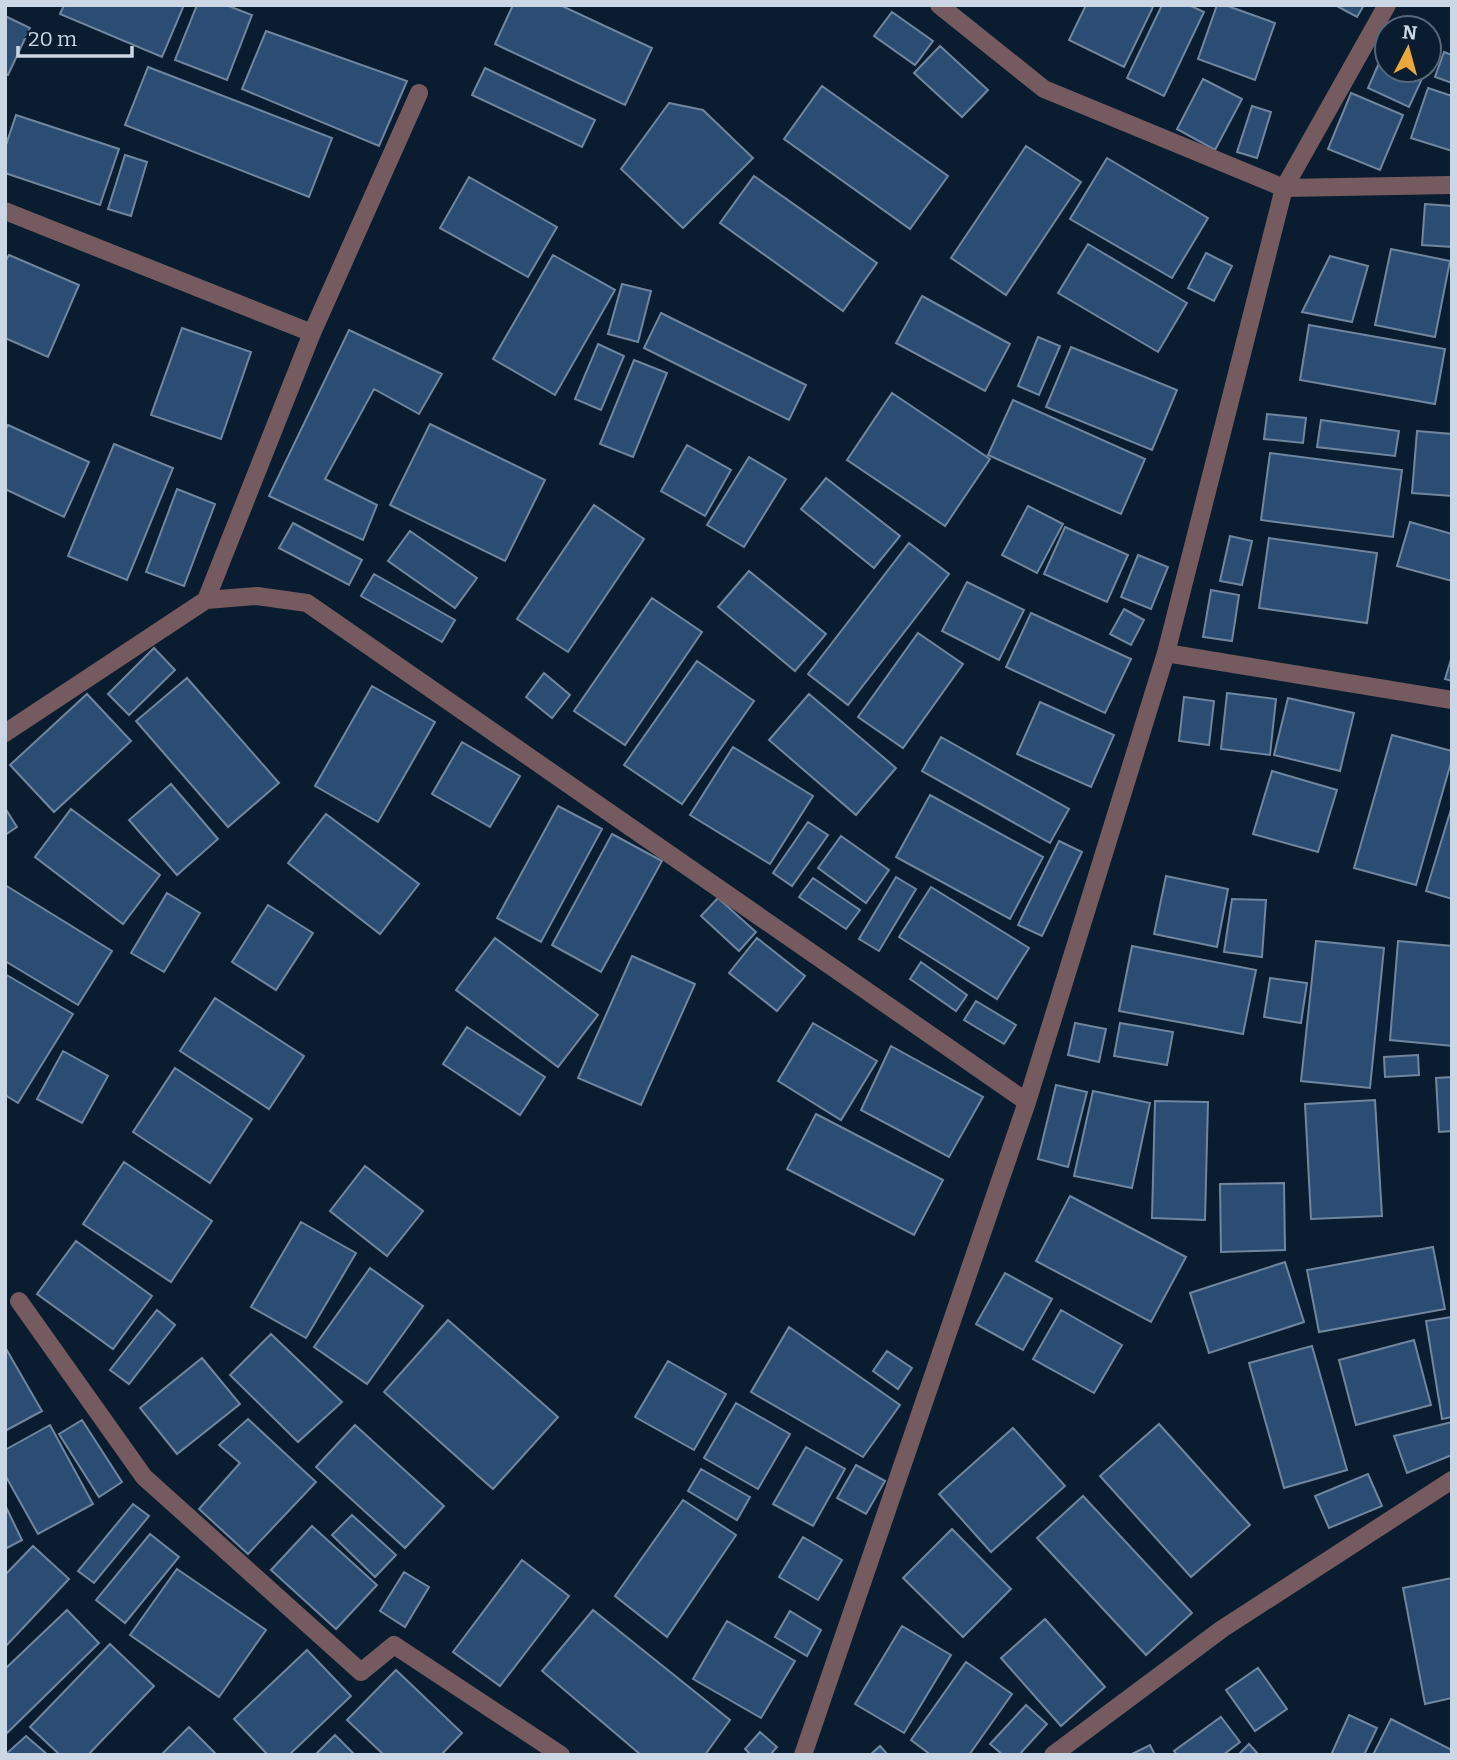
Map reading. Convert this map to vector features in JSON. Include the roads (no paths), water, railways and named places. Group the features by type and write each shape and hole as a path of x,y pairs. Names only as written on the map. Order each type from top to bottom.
{"street":[{"path":"939,5 1044,89 1284,188 1452,185"},
{"path":"803,1755 1027,1102 1166,653 1284,188 1387,5"},
{"path":"206,600 312,333 419,93"},
{"path":"5,211 312,333"},
{"path":"5,733 206,600 257,596 307,603 1027,1102"},
{"path":"1166,653 1452,700"},
{"path":"19,1301 144,1478 361,1672 394,1645 561,1755"},
{"path":"1053,1755 1222,1629 1452,1479"}]}
